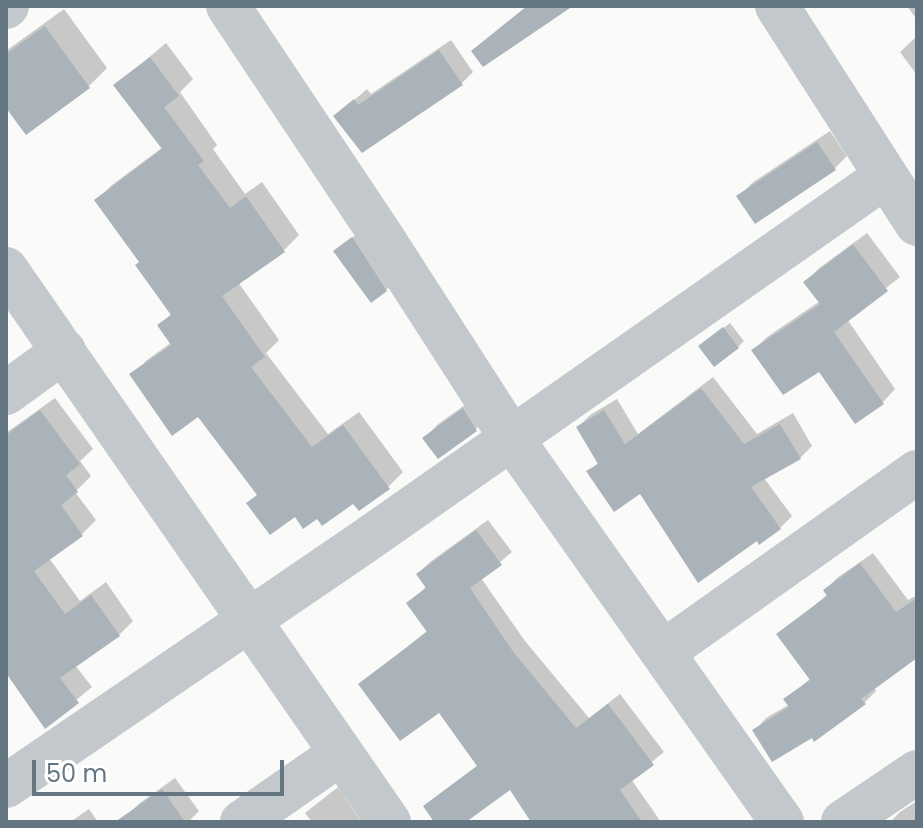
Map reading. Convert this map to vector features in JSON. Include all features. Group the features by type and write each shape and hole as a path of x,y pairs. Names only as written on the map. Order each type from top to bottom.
{"street":[{"path":"228,6 512,439 782,822"},
{"path":"777,6 917,224"},
{"path":"6,786 512,439 886,176"},
{"path":"6,269 389,822"},
{"path":"6,393 64,351"},
{"path":"663,652 917,472"},
{"path":"242,822 340,754"},
{"path":"843,822 917,772"}],"building":[{"path":"527,6 573,6 483,67 471,51"},
{"path":"45,26 90,88 26,135 6,108 6,54"},
{"path":"439,50 463,85 362,153 333,116 354,99 358,105"},
{"path":"150,57 179,96 164,107 204,161 198,165 230,208 246,196 285,252 222,296 265,357 251,367 312,447 343,425 390,489 359,511 353,504 322,526 317,519 303,529 295,517 270,535 246,503 257,495 198,417 172,436 129,374 171,345 157,325 171,315 135,265 139,262 94,200 162,149 113,85"},
{"path":"817,142 836,170 755,224 736,196"},
{"path":"352,237 387,291 371,303 333,251"},
{"path":"853,244 888,291 834,332 884,404 855,424 819,372 783,395 751,350 820,304 803,282"},
{"path":"723,327 739,348 714,367 698,346"},
{"path":"701,388 744,444 780,424 801,459 751,487 781,529 759,545 757,541 698,583 640,494 614,512 586,471 598,464 576,427 604,410 625,444"},
{"path":"463,408 477,431 438,459 422,438"},
{"path":"40,410 80,464 66,475 78,492 61,505 83,536 34,571 65,614 91,595 120,636 60,678 79,703 45,729 6,673 6,435"},
{"path":"476,530 502,565 470,588 514,653 576,728 608,704 654,765 620,790 642,822 531,822 510,790 466,822 434,822 423,806 477,766 439,713 400,741 358,684 427,632 406,603 426,588 416,574"},
{"path":"860,563 896,612 917,598 917,658 861,699 866,704 814,742 812,738 772,762 752,730 789,707 783,699 810,680 776,634 827,596 823,590"},
{"path":"162,789 185,822 115,822"}]}
